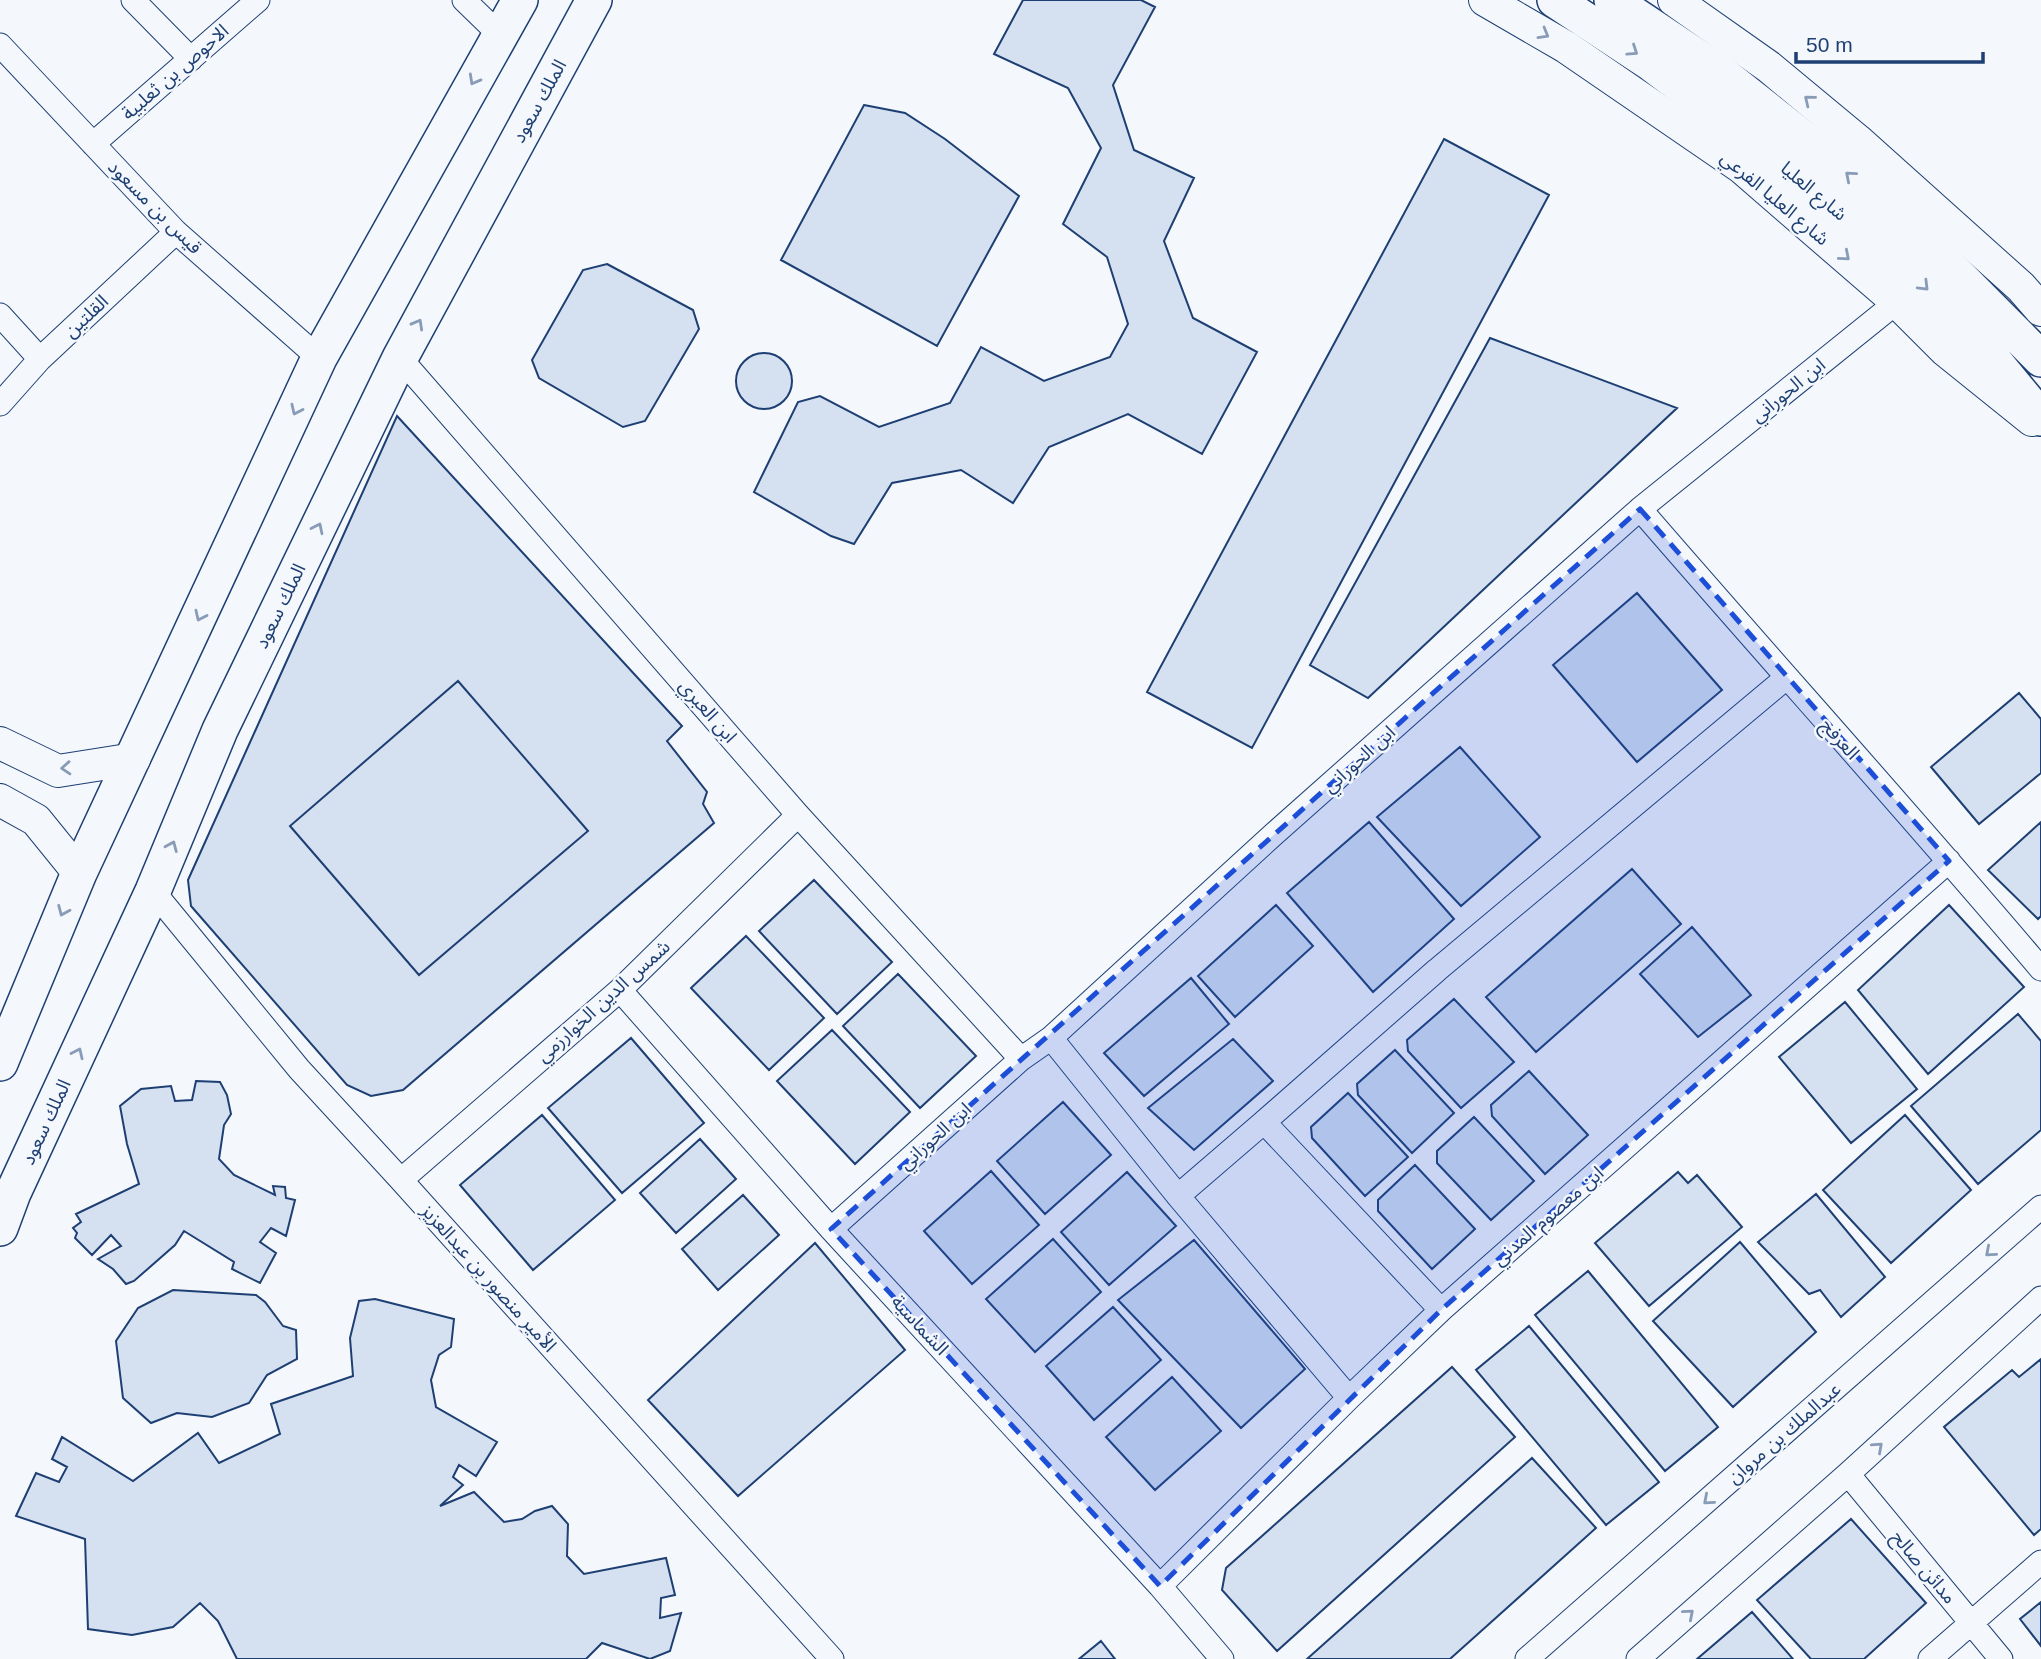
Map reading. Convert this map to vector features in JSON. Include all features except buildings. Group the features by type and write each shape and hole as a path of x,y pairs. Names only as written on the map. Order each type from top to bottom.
{"main road":[{"path":"0,1063 79,873 319,358 520,0"},
{"name":"الملك سعود","path":"0,1228 13,1194 153,891 220,730 400,358 594,0"},
{"name":"شارع العليا","path":"1555,0 1652,64 1803,180 1918,280 1981,345 2041,418"},
{"name":"شارع العليا","path":"1612,0 1717,70 1836,164 1906,224 2041,359"}],"street":[{"path":"133,0 191,59"},
{"name":"الاحوص بن ثعلبية","path":"93,144 258,0"},
{"path":"464,0 499,35"},
{"name":"شارع العليا الفرعي","path":"1485,0 1577,55 1741,167 1897,302 1945,350 2041,426"},
{"path":"1674,0 1769,67 1857,140 2021,287 2041,310"},
{"name":"قيس بن مسعود","path":"0,45 176,232 319,358"},
{"name":"القلتين","path":"0,404 40,359 176,232"},
{"name":"ابن الحوراني","path":"831,1228 1021,1059 1051,1038 1285,825 1640,509 1897,302"},
{"path":"0,315 40,359"},
{"name":"ابن العبري","path":"400,358 798,815 1021,1059"},
{"name":"العرفج","path":"1640,509 2041,969"},
{"path":"1178,1196 1437,970 1786,678"},
{"path":"0,743 58,771 134,759"},
{"path":"0,751 34,776 37,786 28,793 0,783"},
{"path":"0,800 36,820 79,873"},
{"name":"شمس الدين الخوارزمي","path":"401,1180 620,990 798,815"},
{"name":"ابن معصوم المدني","path":"1160,1586 1441,1310 1949,861"},
{"name":"الأمير منصور بن عبدالعزيز","path":"153,891 299,1069 831,1659"},
{"name":"الشماسية","path":"620,990 831,1228 1160,1586 1222,1659"},
{"path":"1051,1038 1178,1196 1349,1398"},
{"path":"1264,1122 1441,1310"},
{"name":"عبدالملك بن مروان","path":"1527,1659 2041,1207"},
{"path":"1638,1659 2041,1298"},
{"name":"مدائن صالح","path":"1847,1474 2001,1659"},
{"path":"1930,1659 2041,1563"}],"highlighted area":[{"path":"1640,509 1949,861 1441,1310 1160,1586 831,1229"}]}
